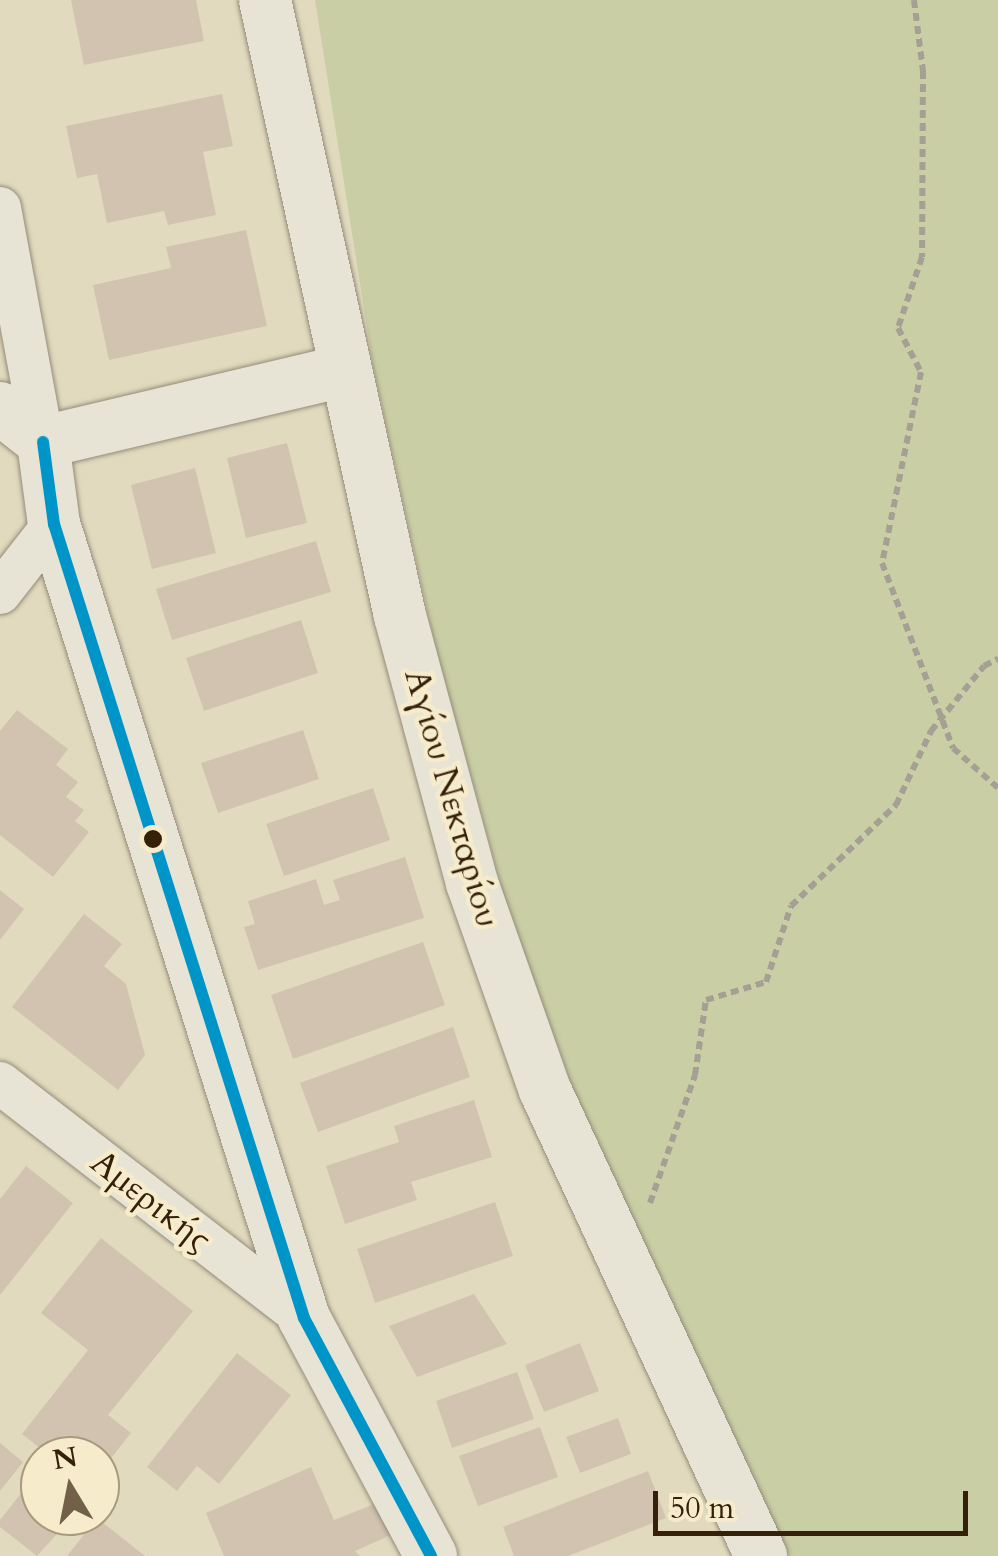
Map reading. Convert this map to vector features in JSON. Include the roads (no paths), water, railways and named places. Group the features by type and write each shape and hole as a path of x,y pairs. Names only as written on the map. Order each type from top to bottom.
{"street":[{"name":"Αγίου Νεκταρίου","path":"265,0 343,371 472,883 545,1090 761,1556"},
{"path":"0,208 44,442 54,524 304,1318 431,1556"},
{"path":"44,442 343,371"},
{"path":"0,408 44,442"},
{"path":"0,593 54,524"},
{"name":"Αμερικής","path":"0,1083 304,1318"}]}
